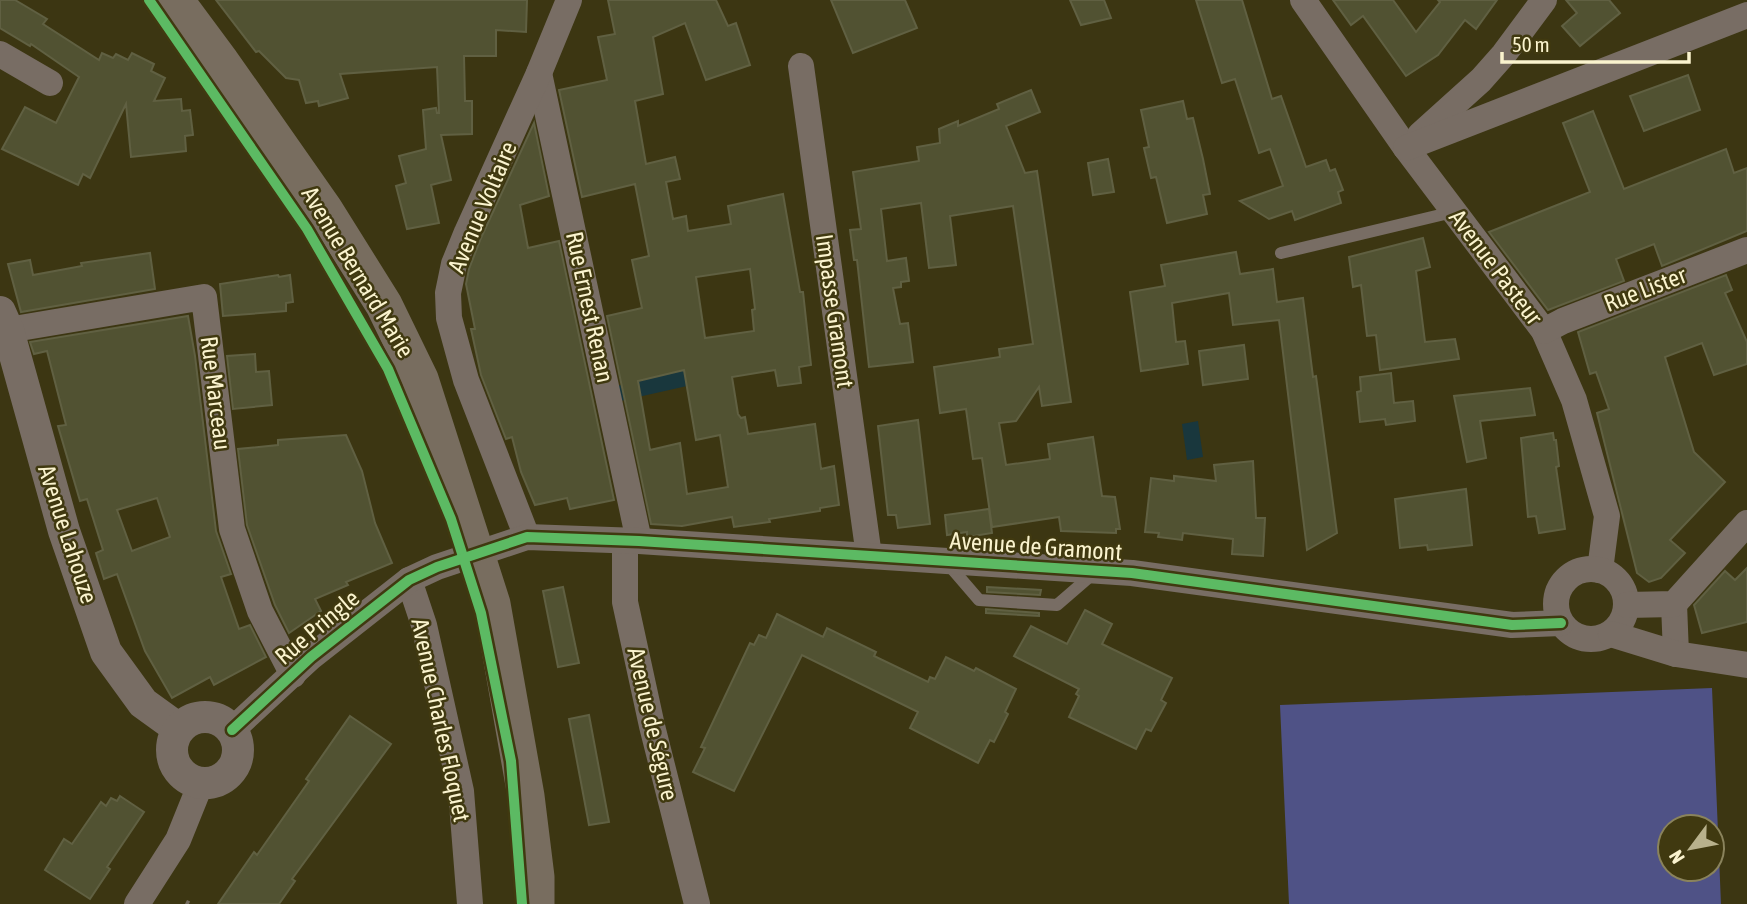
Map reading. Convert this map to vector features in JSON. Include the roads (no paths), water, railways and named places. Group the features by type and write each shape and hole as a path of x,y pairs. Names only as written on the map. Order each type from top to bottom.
{"main road":[{"name":"Avenue Bernard Marie","path":"175,0 324,209 384,305 421,379 492,604 526,796 536,877 536,904"}],"street":[{"name":"Avenue Voltaire","path":"516,541 449,318 448,293 454,264 467,232 540,73 569,0"},
{"name":"Avenue Pasteur","path":"1303,0 1406,148 1545,331 1574,400 1607,516 1600,570"},
{"path":"1406,148 1481,80 1544,0"},
{"path":"1406,148 1747,15"},
{"path":"0,54 50,83"},
{"name":"Impasse Gramont","path":"800,66 869,556"},
{"name":"Rue Ernest Renan","path":"540,73 632,541"},
{"name":"Rue Lister","path":"1545,331 1563,321 1747,250"},
{"name":"Rue Marceau","path":"4,321 204,297 232,529 260,611 293,675"},
{"name":"Avenue Lahouze","path":"4,321 64,531 106,652 144,704 179,729"},
{"path":"1676,654 1674,604 1747,523"},
{"name":"Avenue de Gramont","path":"516,541 632,541 1132,573 1512,625 1561,623"},
{"name":"Rue Pringle","path":"232,730 311,657 409,580 437,567 516,541"},
{"name":"Avenue de Ségure","path":"632,541 625,602 652,726 697,904"},
{"path":"1600,570 1620,583 1627,605 1625,616 1611,634 1601,639 1578,637 1561,623 1555,603 1562,583 1579,571 1600,570"},
{"name":"Avenue Charles Floquet","path":"409,580 424,625 461,791 470,904"},
{"path":"1627,605 1674,604"},
{"path":"1611,634 1676,654 1747,665"},
{"path":"206,717 225,723 232,730 238,751 231,771 222,779 201,783 183,775 173,758 172,748 179,729 187,723 206,717"},
{"path":"137,904 178,840 201,783"}],"lane":[{"path":"1281,253 1454,211"},
{"path":"946,561 979,600 1058,605 1097,571"}]}
